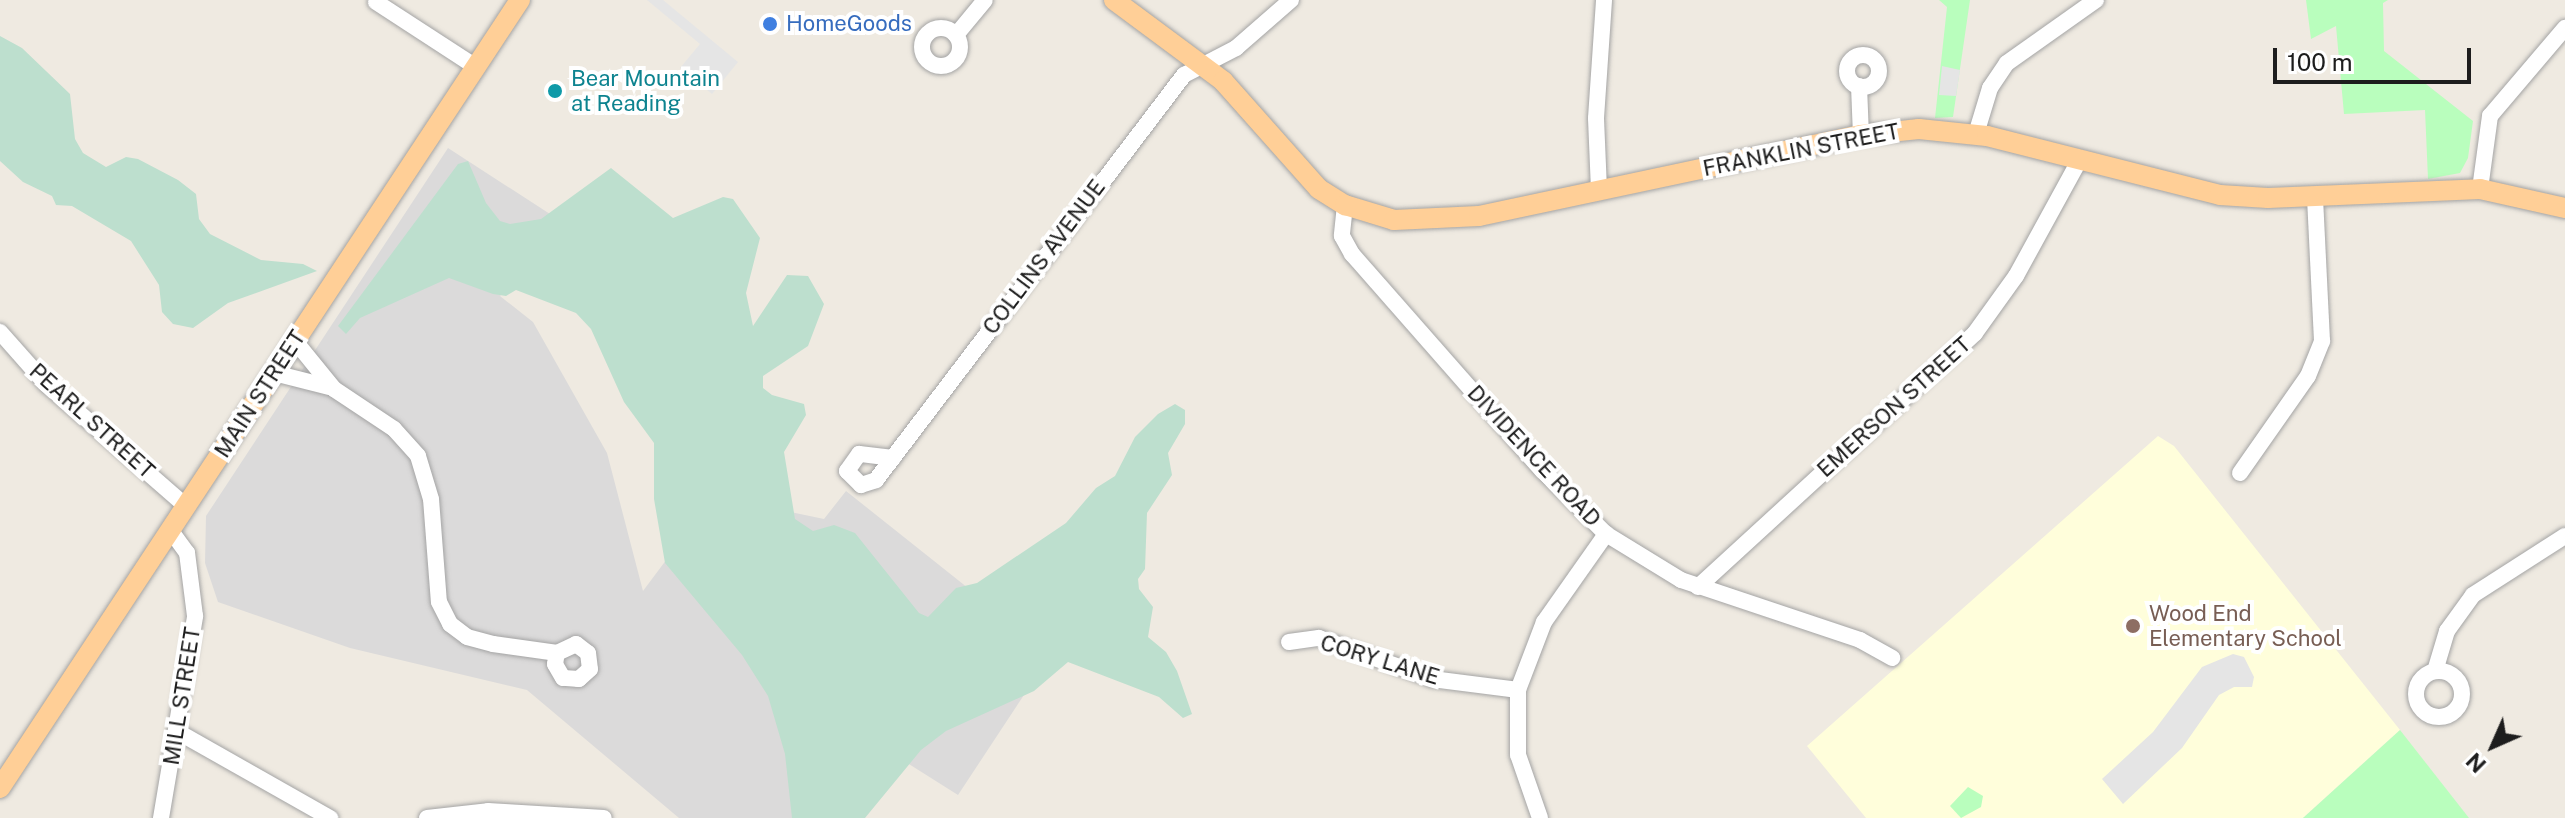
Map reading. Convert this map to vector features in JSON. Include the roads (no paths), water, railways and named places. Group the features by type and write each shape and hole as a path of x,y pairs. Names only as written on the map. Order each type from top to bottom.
{"main road":[{"name":"MAIN STREET","path":"0,788 520,0"},
{"name":"FRANKLIN STREET","path":"1114,0 1202,62 1300,172 1345,205 1394,220 1435,222 1861,135 1919,129 1976,134 2220,195 2315,197 2480,189 2565,208"}],"street":[{"path":"956,35 985,0"},
{"name":"COLLINS AVENUE","path":"893,458 1184,75 1202,62 1227,54 1291,0"},
{"path":"1599,190 1596,118 1604,0"},
{"path":"1976,134 1990,88 2007,63 2096,0"},
{"path":"376,2 476,67"},
{"path":"2480,189 2490,116 2565,28"},
{"path":"1859,86 1861,135"},
{"name":"EMERSON STREET","path":"1698,587 1975,333 2016,276 2080,159"},
{"path":"2240,473 2308,376 2322,341 2315,197"},
{"name":"DIVIDENCE ROAD","path":"1345,205 1342,236 1352,254 1542,470 1606,534 1698,587 1860,640 1892,658"},
{"name":"PEARL STREET","path":"0,332 46,384 187,507"},
{"path":"295,341 334,389 398,433 424,467 439,602 450,624 470,639 557,653"},
{"path":"274,373 334,389"},
{"name":"MILL STREET","path":"161,818 178,732 195,616 187,553 171,531"},
{"path":"1540,818 1518,755 1518,690 1544,622 1606,534"},
{"path":"2435,671 2447,631 2473,595 2565,536"},
{"name":"CORY LANE","path":"1289,642 1319,638 1432,679 1518,690"},
{"path":"178,732 330,818"},
{"path":"427,818 522,811 604,818"}],"place":[{"name":"HomeGoods","path":"770,24"},
{"name":"Bear Mountain at Reading","path":"555,91"},
{"name":"Wood End Elementary School","path":"2133,626"}]}
